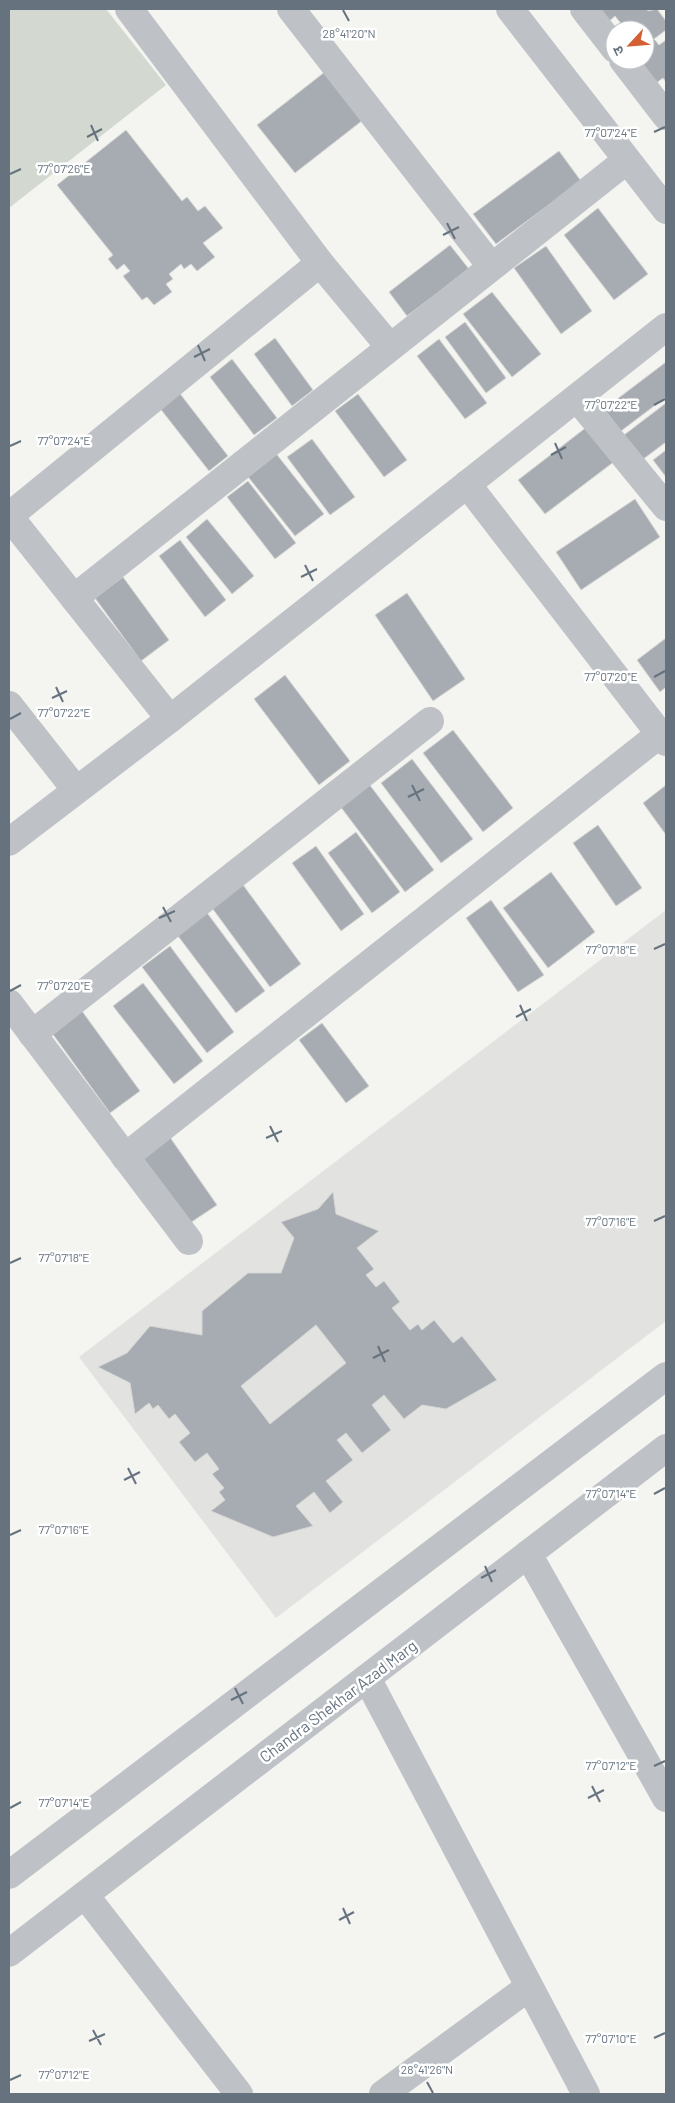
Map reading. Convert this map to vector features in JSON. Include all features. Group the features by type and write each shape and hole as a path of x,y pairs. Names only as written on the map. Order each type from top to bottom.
{"street":[{"path":"129,9 320,263 389,346"},
{"path":"291,9 491,266"},
{"path":"510,9 627,160 658,182 666,210"},
{"path":"584,9 605,36"},
{"path":"631,70 666,116"},
{"path":"74,598 389,346 627,160"},
{"path":"170,719 9,516 320,263"},
{"path":"9,842 170,719 666,327"},
{"path":"577,398 666,506"},
{"path":"125,1156 663,738 467,484"},
{"path":"9,705 76,790"},
{"path":"32,1034 430,721"},
{"path":"9,1003 189,1241"},
{"path":"9,1875 666,1376"},
{"name":"Chandra Shekhar Azad Marg","path":"9,1953 666,1448"},
{"path":"528,1554 666,1798"},
{"path":"367,1678 586,2094"},
{"path":"85,1895 239,2094"},
{"path":"383,2094 529,1987"}],"shaded area":[{"path":"9,9 106,9 166,85 9,208"},
{"path":"666,910 666,1321 276,1618 79,1357"}],"building":[{"path":"594,9 647,9 648,11 657,9 666,21 666,30 655,38 655,20 618,20 615,16 610,20 605,20 605,23"},
{"path":"655,40 659,45 666,40 666,82 663,78 652,86 640,70 655,70"},
{"path":"326,71 363,120 295,173 257,125"},
{"path":"126,130 182,201 187,197 198,211 205,206 223,228 203,243 215,257 197,271 191,264 184,269 181,264 169,274 173,279 166,284 172,292 154,305 147,297 142,300 123,276 130,271 124,264 117,270 108,259 113,255 57,185"},
{"path":"559,151 581,181 496,244 473,214"},
{"path":"598,208 648,274 614,300 564,235"},
{"path":"450,245 469,269 407,316 389,292"},
{"path":"546,246 592,311 561,334 514,268"},
{"path":"492,292 541,354 512,377 463,314"},
{"path":"465,322 506,378 486,393 445,337"},
{"path":"275,338 313,390 292,406 254,354"},
{"path":"439,339 487,403 465,419 417,356"},
{"path":"232,359 277,418 254,435 210,377"},
{"path":"666,362 666,397 621,431 604,409"},
{"path":"178,391 228,456 209,471 159,407"},
{"path":"358,394 407,460 384,477 335,411"},
{"path":"666,403 666,442 642,460 624,435"},
{"path":"588,426 615,461 545,514 518,480"},
{"path":"312,439 355,497 330,515 287,457"},
{"path":"666,450 666,477 653,460"},
{"path":"274,451 324,514 295,536 245,473"},
{"path":"248,481 296,543 275,559 227,497"},
{"path":"635,499 660,537 581,590 556,552"},
{"path":"207,519 254,576 232,594 186,537"},
{"path":"180,540 226,600 205,617 159,556"},
{"path":"123,577 169,640 141,661 95,598"},
{"path":"407,593 465,679 433,701 375,615"},
{"path":"666,638 666,687 660,692 637,660"},
{"path":"285,675 350,761 319,785 254,699"},
{"path":"453,730 513,808 483,832 423,753"},
{"path":"412,759 473,839 441,863 381,783"},
{"path":"366,780 434,870 405,892 337,802"},
{"path":"666,785 666,835 643,803"},
{"path":"598,825 642,888 616,906 573,843"},
{"path":"356,832 400,892 372,913 328,853"},
{"path":"316,846 364,914 341,931 292,863"},
{"path":"551,872 595,932 548,968 503,908"},
{"path":"238,878 301,964 270,987 207,901"},
{"path":"491,900 544,975 518,992 466,918"},
{"path":"205,910 265,991 236,1013 175,932"},
{"path":"170,946 234,1032 207,1053 142,967"},
{"path":"143,983 203,1061 174,1084 113,1006"},
{"path":"82,1011 140,1091 110,1113 52,1033"},
{"path":"322,1023 369,1086 346,1103 299,1040"},
{"path":"167,1133 217,1205 187,1225 138,1154"},
{"path":"333,1192 336,1214 379,1231 357,1248 374,1269 366,1275 376,1287 384,1281 400,1302 392,1308 410,1330 418,1324 422,1330 434,1320 453,1343 462,1336 497,1380 446,1409 422,1405 404,1419 384,1395 372,1405 391,1430 362,1453 346,1433 337,1440 353,1460 326,1481 343,1502 330,1513 314,1492 296,1506 313,1526 273,1537 211,1511 225,1500 219,1492 224,1488 212,1474 219,1469 207,1453 195,1462 179,1442 190,1433 175,1414 169,1419 158,1405 153,1409 149,1403 135,1414 130,1383 98,1367 127,1353 150,1326 202,1335 202,1311 248,1273 281,1273 294,1238 281,1222 318,1209","holes":["316,1325 346,1363 270,1424 241,1386"]}]}
